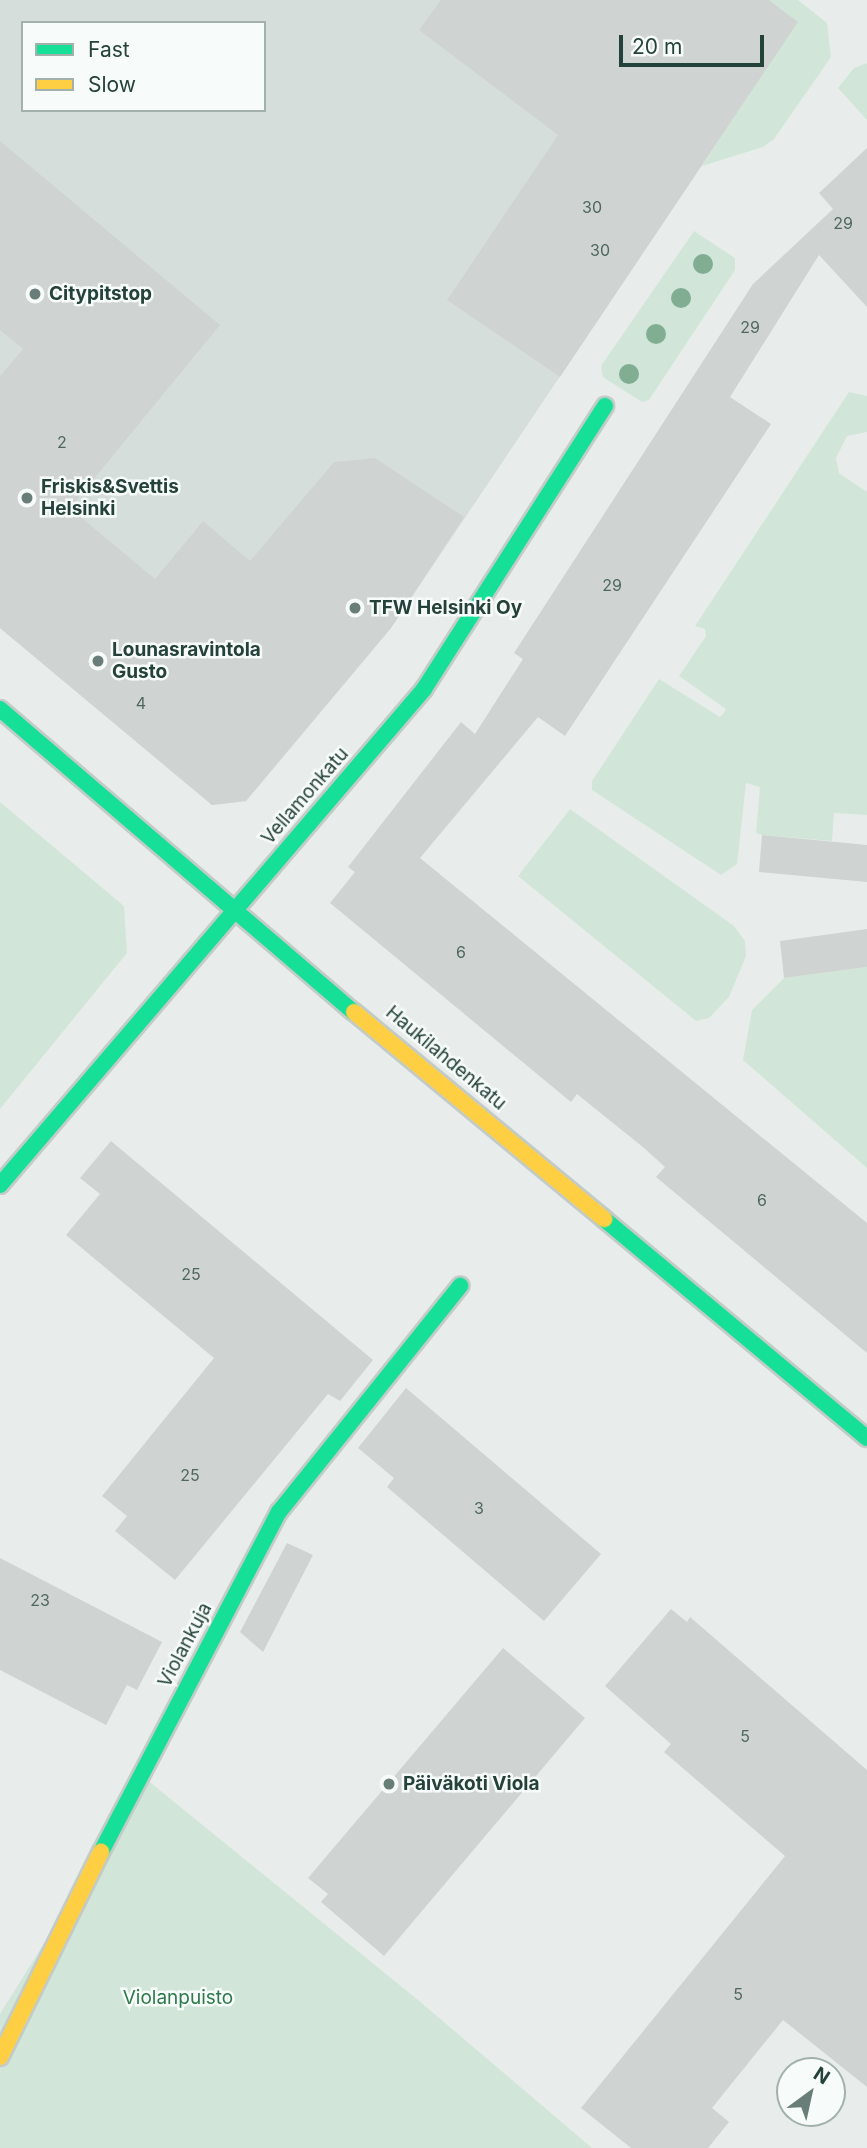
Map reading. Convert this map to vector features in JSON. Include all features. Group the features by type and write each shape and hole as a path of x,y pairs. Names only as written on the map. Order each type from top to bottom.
{"street":[{"name":"Vellamonkatu","path":"0,1185 424,689 605,407"},
{"name":"Haukilahdenkatu","path":"0,709 236,911 867,1438"},
{"name":"Violankuja","path":"0,2057 120,1812 279,1512 460,1286"}],"shaded area":[{"path":"0,0 769,0 798,22 391,628 246,801 212,805 0,628"}],"green space":[{"path":"769,0 798,0 827,23 831,57 774,139 763,147 702,166 798,22"},
{"path":"867,63 867,120 838,88 854,68"},
{"path":"694,231 735,258 735,270 649,400 642,402 603,377 601,366"},
{"path":"849,392 867,396 867,432 847,436 836,458 839,473 867,492 867,815 834,813 832,841 762,835 756,833 760,787 746,783 737,864 721,875 592,790 592,781 659,679 720,717 723,714 726,709 679,676 706,636 705,629 695,626"},
{"path":"0,802 124,906 127,953 0,1109"},
{"path":"570,809 734,926 745,941 746,956 729,997 709,1018 696,1021 518,876"},
{"path":"867,967 867,1168 743,1060 752,1010 784,978"},
{"name":"Violanpuisto","path":"146,1779 418,2000 592,2148 0,2148 0,2014"}],"building":[{"path":"441,0 769,0 798,22 560,377 447,300 558,135 419,30"},
{"path":"0,141 220,325 70,508 155,579 203,521 250,561 334,462 375,458 464,517 391,628 246,801 212,805 0,628 0,376 23,349 0,330"},
{"path":"867,148 867,307 819,255 730,397 771,424 565,736 538,717 420,858 867,1223 867,1353 656,1177 665,1167 644,1148 577,1094 571,1102 330,903 355,872 348,867 461,722 475,734 523,659 514,653 753,284 833,209 819,193"},
{"path":"762,835 867,845 867,882 759,872"},
{"path":"867,929 867,967 784,978 780,941"},
{"path":"111,1141 373,1360 340,1401 328,1394 175,1580 115,1531 127,1516 102,1496 214,1358 66,1235 100,1194 80,1178"},
{"path":"406,1388 601,1554 544,1621 387,1487 394,1478 358,1448"},
{"path":"287,1543 313,1555 263,1652 240,1632"},
{"path":"0,1558 162,1642 137,1690 127,1685 106,1725 0,1670"},
{"path":"671,1609 687,1622 690,1617 867,1770 867,2087 846,2070 846,2057 829,2057 783,2020 712,2108 729,2122 708,2148 631,2148 581,2108 785,1856 664,1752 671,1744 605,1686"},
{"path":"503,1648 585,1718 384,1956 321,1902 328,1894 308,1878"}],"traffic: fast":[{"path":"0,1185 424,689 605,406"},
{"path":"0,709 354,1012"},
{"path":"604,1219 867,1438"},
{"path":"101,1852 279,1512 460,1286"}],"traffic: slow":[{"path":"354,1012 604,1219"},
{"path":"0,2057 101,1852"}],"place":[{"name":"Citypitstop","path":"35,294"},
{"name":"Friskis&Svettis Helsinki","path":"27,498"},
{"name":"TFW Helsinki Oy","path":"355,608"},
{"name":"Lounasravintola Gusto","path":"98,661"},
{"name":"Päiväkoti Viola","path":"389,1784"}]}
